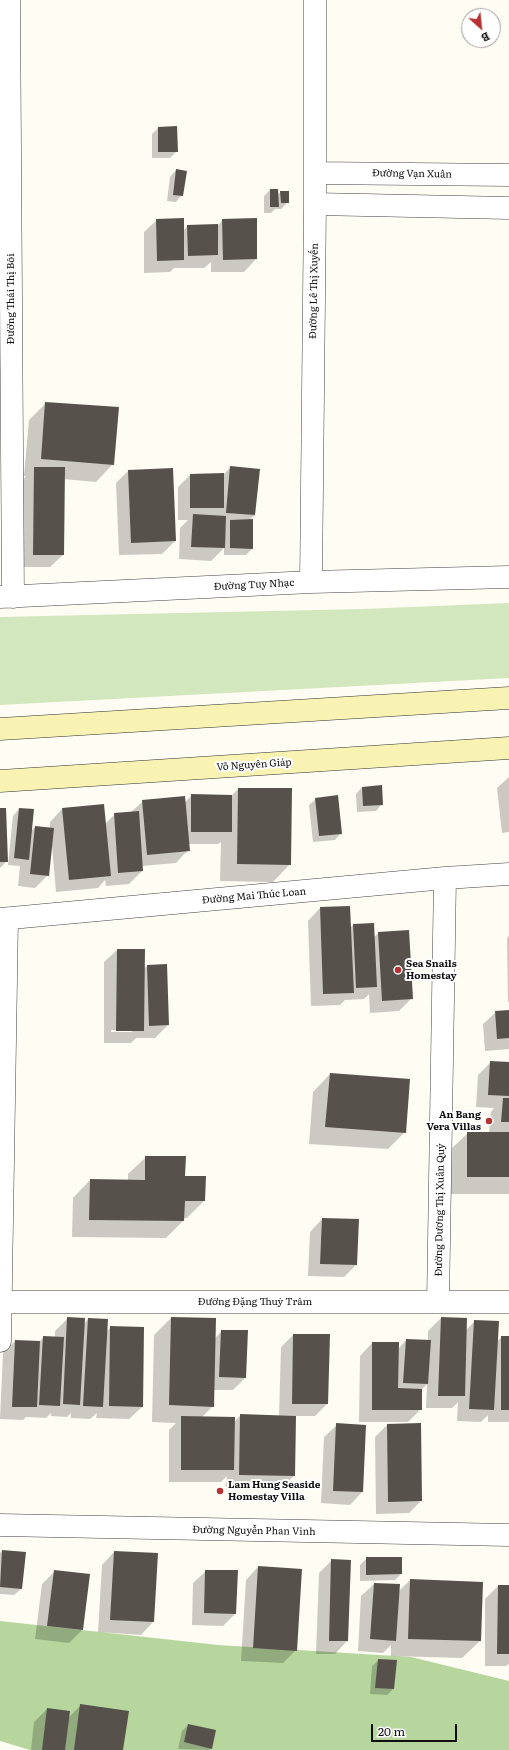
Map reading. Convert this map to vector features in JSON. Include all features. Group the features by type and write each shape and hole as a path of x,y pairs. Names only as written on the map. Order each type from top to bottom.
{"main road":[{"path":"0,729 509,698"},
{"name":"Võ Nguyên Giáp","path":"0,781 509,748"}],"street":[{"name":"Đường Thái Thị Bôi","path":"7,597 8,0"},
{"name":"Đường Lê Thị Xuyến","path":"311,582 315,204 315,0"},
{"name":"Đường Vạn Xuân","path":"315,173 509,175"},
{"path":"315,204 509,208"},
{"name":"Đường Tuy Nhạc","path":"7,597 311,582 509,577"},
{"name":"Đường Mai Thúc Loan","path":"4,919 445,878 509,874"},
{"name":"Đường Dương Thị Xuân Quý","path":"438,1302 445,878"},
{"path":"0,1341 2,1302 4,919"},
{"name":"Đường Đặng Thuỳ Trâm","path":"2,1302 509,1302"},
{"name":"Đường Nguyễn Phan Vinh","path":"0,1525 509,1535"}],"green space":[{"path":"509,603 509,678 0,705 0,617 362,609"},
{"path":"0,1621 218,1645 411,1657 509,1681 509,1750 30,1750 0,1741"}],"building":[{"path":"177,126 178,152 158,152 158,127"},
{"path":"176,169 187,171 183,196 173,195"},
{"path":"270,189 278,189 279,207 270,207"},
{"path":"280,191 289,191 289,203 281,203"},
{"path":"184,218 184,260 157,261 156,219"},
{"path":"257,218 257,259 223,260 222,219"},
{"path":"218,224 218,255 188,256 187,225"},
{"path":"45,402 119,407 114,465 41,459"},
{"path":"230,466 260,469 255,515 226,513"},
{"path":"34,467 65,467 64,555 33,555"},
{"path":"173,468 176,541 131,543 128,470"},
{"path":"224,473 224,508 190,508 190,474"},
{"path":"193,514 226,516 225,548 191,547"},
{"path":"253,519 253,549 230,548 230,520"},
{"path":"382,785 383,805 363,806 362,787"},
{"path":"238,788 292,788 291,865 237,864"},
{"path":"191,794 232,795 232,832 191,832"},
{"path":"338,795 342,834 319,836 315,798"},
{"path":"185,796 190,851 147,855 142,800"},
{"path":"104,804 111,876 69,880 62,808"},
{"path":"0,808 6,808 8,862 0,862"},
{"path":"19,808 34,809 29,860 14,858"},
{"path":"139,811 143,871 118,873 114,813"},
{"path":"35,826 54,828 49,876 30,874"},
{"path":"350,906 354,993 323,994 320,907"},
{"path":"374,923 377,987 356,988 353,924"},
{"path":"409,930 413,999 382,1001 378,932"},
{"path":"117,949 145,949 144,1031 116,1031"},
{"path":"167,964 169,1025 149,1026 147,965"},
{"path":"509,1010 509,1038 497,1039 495,1011"},
{"path":"490,1061 509,1062 509,1096 488,1095"},
{"path":"330,1073 410,1079 406,1133 325,1127"},
{"path":"503,1098 509,1098 509,1122 501,1122"},
{"path":"467,1132 509,1132 509,1177 467,1177"},
{"path":"145,1156 186,1156 185,1176 206,1176 205,1201 185,1201 184,1221 89,1220 90,1179 145,1180"},
{"path":"322,1218 359,1219 357,1265 320,1264"},
{"path":"67,1317 85,1318 80,1405 63,1404"},
{"path":"171,1317 216,1318 214,1407 169,1405"},
{"path":"441,1317 467,1318 465,1396 438,1396"},
{"path":"88,1318 108,1319 103,1407 83,1406"},
{"path":"474,1320 499,1321 494,1410 469,1409"},
{"path":"110,1326 144,1327 143,1407 109,1406"},
{"path":"221,1330 248,1330 246,1378 219,1377"},
{"path":"293,1334 330,1334 328,1404 292,1404"},
{"path":"43,1336 64,1337 60,1406 39,1405"},
{"path":"501,1336 509,1336 509,1410 501,1410"},
{"path":"406,1339 431,1340 428,1384 403,1383"},
{"path":"15,1340 40,1341 37,1407 12,1407"},
{"path":"372,1342 399,1342 398,1388 422,1389 422,1410 372,1410"},
{"path":"240,1414 296,1416 295,1476 239,1475"},
{"path":"181,1416 235,1417 234,1470 181,1470"},
{"path":"336,1423 366,1425 363,1492 333,1491"},
{"path":"421,1423 422,1501 388,1502 387,1424"},
{"path":"2,1550 26,1552 22,1589 0,1587"},
{"path":"114,1551 158,1553 154,1622 110,1620"},
{"path":"366,1557 402,1557 402,1574 366,1575"},
{"path":"331,1559 351,1560 348,1641 329,1641"},
{"path":"258,1566 302,1569 297,1651 253,1648"},
{"path":"54,1570 90,1574 83,1630 47,1626"},
{"path":"205,1570 238,1570 236,1614 204,1613"},
{"path":"410,1579 483,1582 481,1641 408,1639"},
{"path":"374,1583 400,1584 396,1641 370,1639"},
{"path":"498,1585 509,1585 509,1654 497,1654"},
{"path":"378,1659 397,1660 394,1689 375,1688"},
{"path":"80,1704 129,1711 123,1750 74,1750"},
{"path":"47,1708 70,1711 65,1750 42,1750"},
{"path":"188,1724 216,1730 212,1749 184,1742"}],"place":[{"name":"Sea Snails Homestay","path":"398,970"},
{"name":"An Bang Vera Villas","path":"489,1121"},
{"name":"Lam Hung Seaside Homestay Villa","path":"220,1491"}]}
